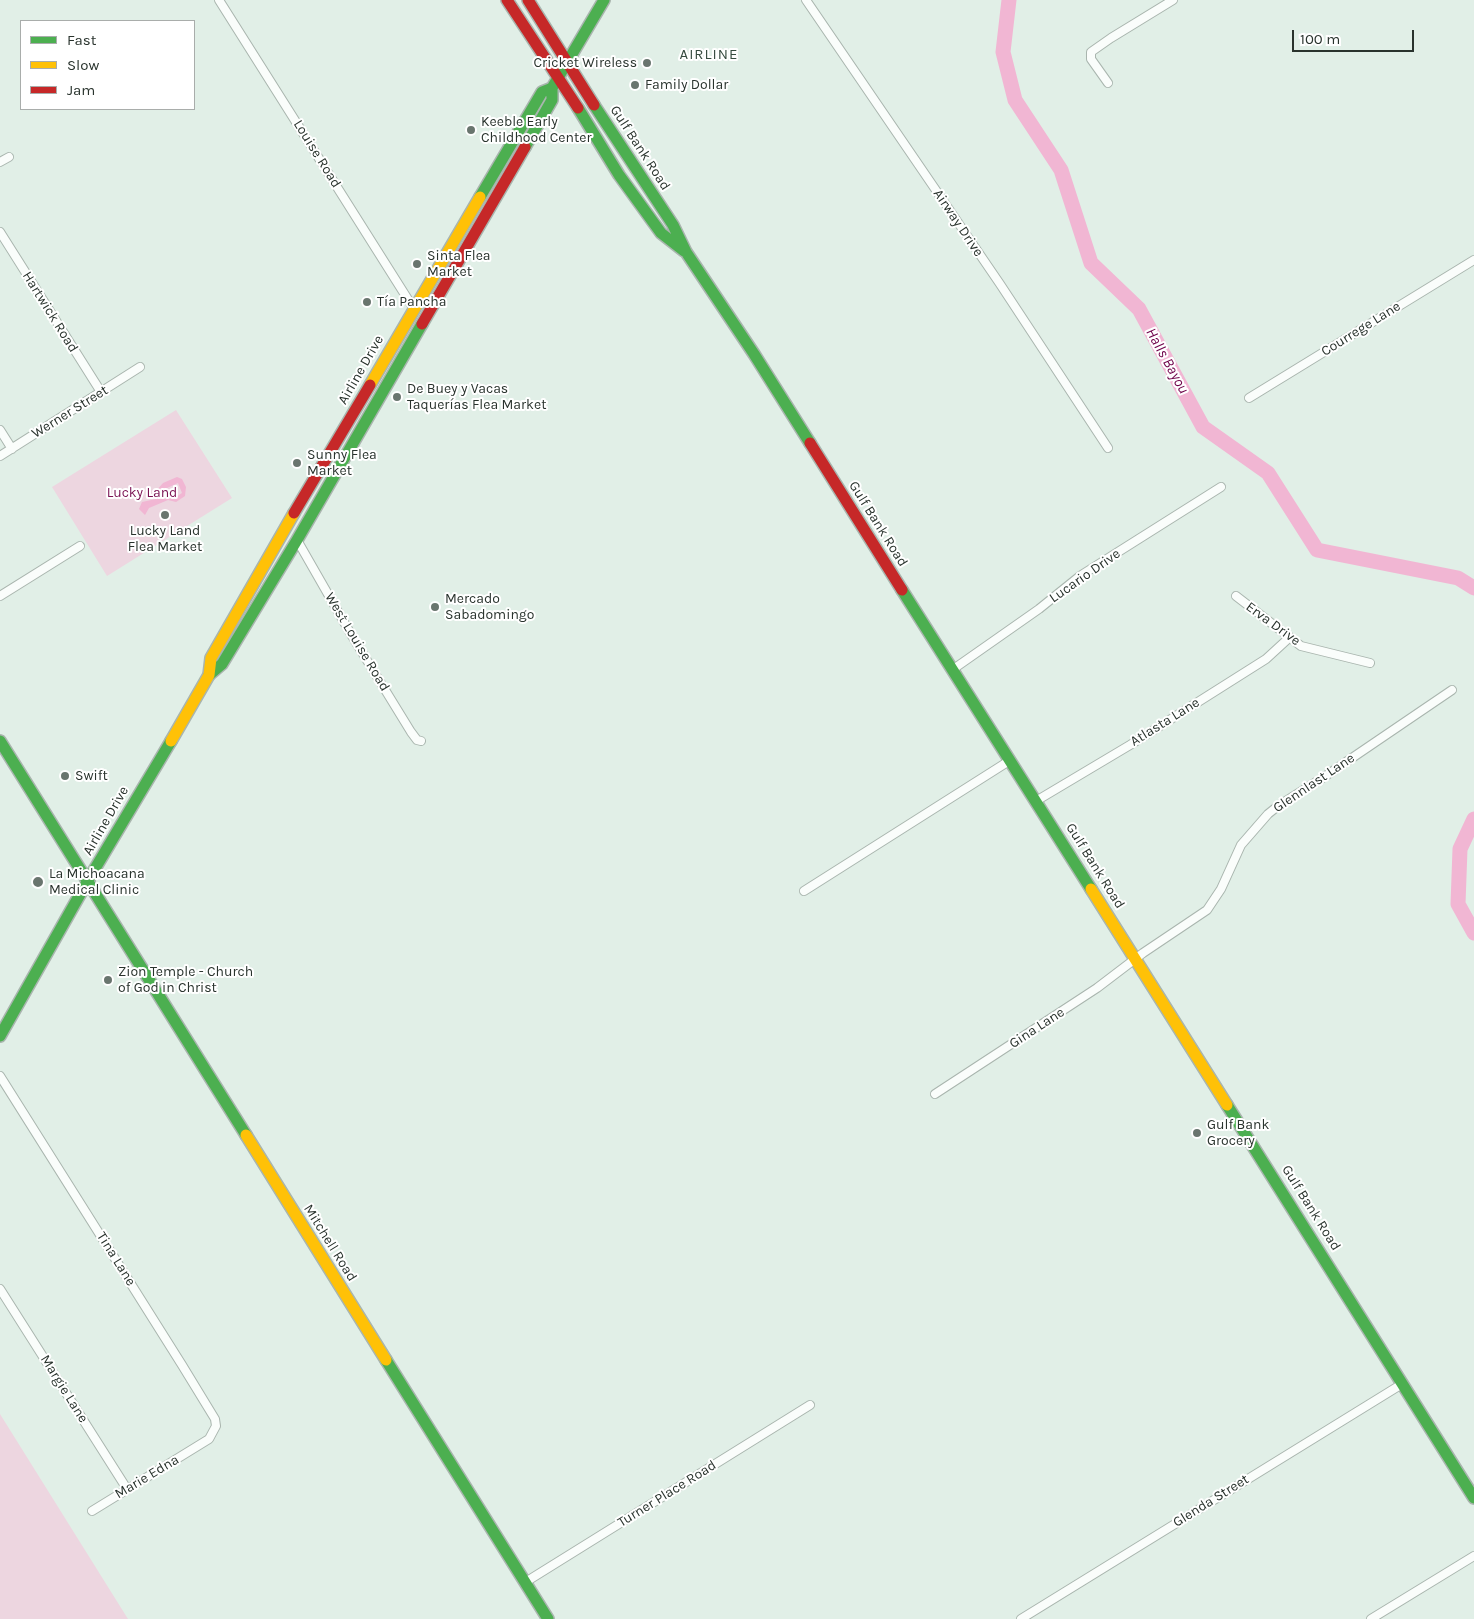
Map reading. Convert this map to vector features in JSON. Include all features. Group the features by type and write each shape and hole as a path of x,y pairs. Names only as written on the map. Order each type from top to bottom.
{"main road":[{"name":"Gulf Bank Road","path":"507,0 558,76 618,175 661,233 686,252"},
{"name":"Gulf Bank Road","path":"528,0 608,129 673,224 686,252 754,354 1009,761 1347,1293 1474,1498"},
{"name":"Airline Drive","path":"0,1036 87,882 209,674 222,664 297,540 552,100 552,88 558,76 604,0"},
{"name":"Airline Drive","path":"209,674 211,658 277,543 542,92 552,88"},
{"path":"277,543 297,540"},
{"name":"Mitchell Road","path":"0,741 548,1619"}],"street":[{"name":"Louise Road","path":"219,0 414,309"},
{"name":"Airway Drive","path":"806,0 1000,284 1108,448"},
{"path":"1108,83 1091,59 1091,52 1159,4 1173,0"},
{"path":"0,162 9,157"},
{"name":"Hartwick Road","path":"0,232 101,392"},
{"name":"Courrege Lane","path":"1249,398 1474,260"},
{"name":"Werner Street","path":"0,456 140,367"},
{"path":"0,430 12,449"},
{"name":"Lucario Drive","path":"952,670 1039,609 1080,576 1221,487"},
{"name":"West Louise Road","path":"297,540 352,636 406,724 417,740 421,740"},
{"path":"0,596 80,546"},
{"name":"Erva Drive","path":"1236,596 1301,646 1370,663"},
{"name":"Atlasta Lane","path":"1036,801 1130,745 1266,659 1290,637"},
{"name":"Glennlast Lane","path":"1136,959 1207,910 1221,889 1241,845 1268,814 1452,690"},
{"path":"804,891 1009,761"},
{"name":"Gina Lane","path":"935,1094 1097,988 1136,959"},
{"name":"Tina Lane","path":"0,1076 215,1419 216,1426 209,1438 202,1443"},
{"name":"Margie Lane","path":"0,1290 127,1488"},
{"name":"Glenda Street","path":"1021,1619 1402,1384"},
{"name":"Turner Place Road","path":"524,1583 810,1404"},
{"name":"Marie Edna","path":"92,1510 202,1443"},
{"path":"1371,1619 1474,1556"}],"green space":[{"name":"Lucky Land","path":"176,410 232,498 107,576 52,487"},
{"path":"0,1414 128,1619 0,1619"}],"shaded area":[{"path":"177,477 182,479 186,487 185,496 176,502 168,500 149,508 145,515 139,509 142,502 156,499 156,491 163,483","holes":["178,483 182,493 176,497 168,495 165,489"]}],"waterway":[{"name":"Halls Bayou","path":"1009,0 1003,52 1015,100 1061,170 1091,263 1139,309 1203,427 1268,473 1317,550 1458,578 1474,588"},
{"name":"Halls Bayou","path":"1474,819 1460,849 1458,904 1474,933"}],"traffic: fast":[{"path":"525,147 552,100 552,88 604,0"},
{"path":"480,197 542,92 552,88"},
{"path":"594,105 673,225 686,252 810,443"},
{"path":"578,108 619,175 661,233 684,251"},
{"path":"209,675 222,664 297,540 422,324"},
{"path":"902,590 1091,889"},
{"path":"0,741 246,1135"},
{"path":"0,1036 87,882 171,741"},
{"path":"1227,1105 1474,1498"},
{"path":"386,1360 548,1619"}],"traffic: slow":[{"path":"370,385 480,197"},
{"path":"171,741 209,675 211,658 294,513"},
{"path":"1091,889 1227,1105"},
{"path":"246,1135 386,1360"}],"traffic: jam":[{"path":"507,0 578,108"},
{"path":"528,0 594,105"},
{"path":"422,324 525,147"},
{"path":"294,513 370,385"},
{"path":"810,443 902,590"}],"place":[{"name":"Cricket Wireless","path":"647,63"},
{"name":"Family Dollar","path":"635,85"},
{"name":"Keeble Early Childhood Center","path":"471,130"},
{"name":"Sinta Flea Market","path":"417,264"},
{"name":"Tía Pancha","path":"367,302"},
{"name":"De Buey y Vacas Taquerías Flea Market","path":"397,397"},
{"name":"Sunny Flea Market","path":"297,463"},
{"name":"Lucky Land Flea Market","path":"165,515"},
{"name":"Mercado Sabadomingo","path":"435,607"},
{"name":"Swift","path":"65,776"},
{"name":"La Michoacana Medical Clinic","path":"38,882"},
{"name":"Zion Temple - Church of God in Christ","path":"108,980"},
{"name":"Gulf Bank Grocery","path":"1197,1133"}],"district":[{"name":"AIRLINE","path":"709,55"}]}
